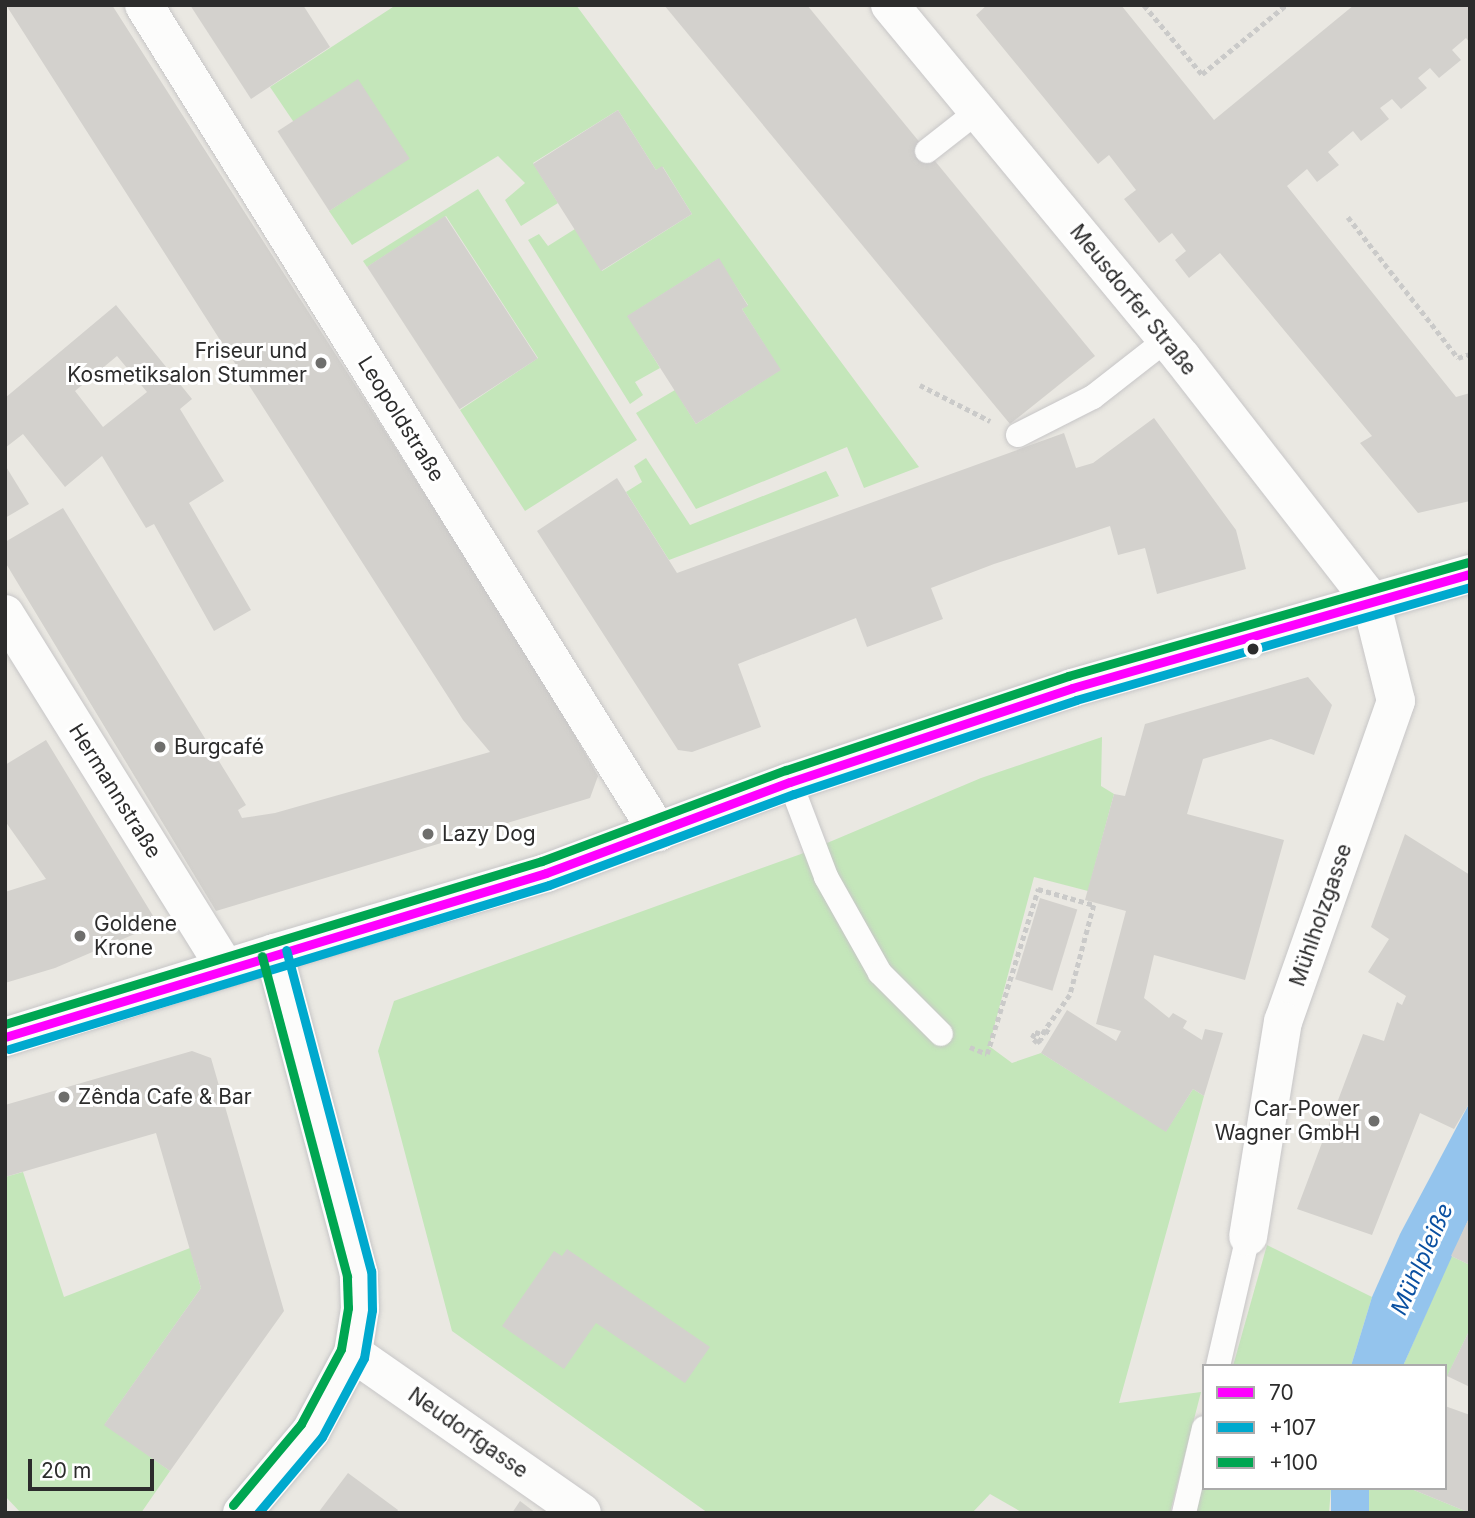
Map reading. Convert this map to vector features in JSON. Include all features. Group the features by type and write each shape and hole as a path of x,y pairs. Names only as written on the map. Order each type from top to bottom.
{"street":[{"name":"Leopoldstraße","path":"144,5 658,832"},
{"name":"Meusdorfer Straße","path":"890,5 1166,340 1371,601"},
{"path":"5,1037 274,953 546,873 790,782 1072,688 1470,574"},
{"name":"Mühlholzgasse","path":"1248,1236 1283,1021 1396,701 1371,601"},
{"name":"Hermannstraße","path":"5,614 225,968"},
{"path":"243,1513 311,1431 353,1353 360,1309 359,1274 274,953"},
{"name":"Neudorfgasse","path":"353,1353 582,1513"}],"lane":[{"path":"928,152 978,111"},
{"path":"1018,435 1093,397 1166,340"},
{"path":"790,782 826,877 880,973 941,1034"},
{"path":"1218,1364 1248,1236"},
{"path":"1184,1513 1202,1436"}],"path":[{"path":"1144,5 1202,74 1286,5"},
{"path":"1348,217 1458,358 1470,354"},
{"path":"920,385 1018,435"},
{"path":"941,1034 987,1054 1038,889 1094,905 1070,995 1045,1030 1052,1034"}],"green space":[{"path":"396,5 576,5 919,467 864,488 847,447 696,509 636,413 675,390 696,424 780,370 742,309 748,305 718,259 628,316 660,368 635,382 643,395 630,404 528,240 539,234 548,246 575,229 602,271 692,214 663,167 656,170 618,110 533,163 558,203 521,226 505,200 525,183 498,156 352,245 329,211 409,158 293,121 270,87"},
{"path":"478,189 637,440 525,511 460,410 538,358 446,216 367,267 363,261"},
{"path":"646,458 690,525 826,471 839,496 669,560 626,492 642,482 634,466"},
{"path":"1102,737 1101,786 1114,794 1088,891 1034,877 989,1046 1012,1063 1041,1053 1166,1131 1193,1089 1204,1096 1119,1403 1201,1392 1170,1513 1023,1513 990,1494 972,1513 708,1513 452,1331 378,1051 394,1001 801,854 981,778"},
{"path":"23,1172 64,1297 190,1248 201,1288 105,1424 170,1471 141,1513 21,1513 5,1496 5,1177"},
{"path":"1267,1245 1372,1297 1352,1364 1234,1364"},
{"path":"1451,1256 1470,1265 1470,1329 1447,1377 1447,1364 1404,1364"},
{"path":"1202,1479 1202,1490 1331,1490 1329,1513 1192,1513"},
{"path":"1369,1490 1414,1490 1470,1513 1366,1513"}],"water":[{"name":"Mühlpleiße","path":"1470,1102 1470,1216 1404,1364 1352,1364 1372,1297 1400,1234"},
{"path":"1331,1490 1369,1490 1369,1513 1331,1513"}],"building":[{"path":"6,5 112,5 539,672 598,776 590,798 216,911 5,562 5,542 63,508 246,805 238,810 242,818 275,813 490,752 463,720"},
{"path":"190,5 303,5 330,47 251,99"},
{"path":"664,5 807,5 1095,356 1010,424"},
{"path":"987,5 1121,5 1214,120 1354,5 1470,5 1470,43 1466,38 1452,50 1461,60 1439,78 1430,68 1418,78 1427,88 1401,109 1392,99 1380,108 1389,119 1361,141 1353,131 1328,152 1339,165 1317,182 1307,169 1287,186 1456,397 1470,393 1470,501 1418,513 1360,443 1372,436 1220,253 1189,278 1175,260 1186,251 1172,233 1159,243 1124,199 1136,190 1109,155 1098,164 976,15"},
{"path":"358,79 410,159 329,211 277,131"},
{"path":"618,110 656,170 662,166 692,214 601,271 533,164"},
{"path":"445,216 538,359 460,409 367,267"},
{"path":"719,258 748,306 742,309 781,370 696,424 627,316"},
{"path":"116,305 192,399 180,409 224,481 189,503 251,610 214,631 154,524 146,528 102,456 65,487 23,434 5,448 5,398","holes":["117,356 147,392 103,427 75,391"]},
{"path":"1154,418 1236,530 1246,569 1157,594 1145,548 1118,555 1110,526 994,564 931,588 943,619 867,647 856,618 738,664 761,727 692,752 678,750 537,531 617,478 677,573 1064,433 1076,468 1093,463"},
{"path":"5,465 29,504 5,518"},
{"path":"1308,677 1332,705 1314,755 1271,739 1203,759 1187,814 1284,840 1245,980 1154,955 1144,998 1169,1018 1173,1013 1187,1021 1183,1028 1202,1040 1205,1029 1223,1033 1204,1096 1193,1089 1166,1132 1041,1053 1067,1010 1116,1041 1121,1031 1096,1024 1126,911 1085,900 1114,794 1125,796 1145,724"},
{"path":"46,740 158,924 55,968 5,983 5,892 46,879 5,821 5,765"},
{"name":"Car-Power Wagner GmbH","path":"1405,834 1470,875 1470,1102 1454,1129 1420,1113 1372,1235 1297,1209 1363,1034 1384,1041 1397,1002 1402,1005 1406,996 1368,972 1389,939 1371,927"},
{"path":"1040,898 1077,909 1052,991 1015,979"},
{"path":"192,1051 211,1058 284,1311 170,1471 104,1425 201,1288 156,1133 5,1177 5,1105"},
{"path":"1470,1216 1470,1265 1451,1256"},
{"path":"567,1249 710,1347 685,1383 596,1323 564,1369 502,1326 554,1251 562,1256"},
{"path":"1470,1329 1470,1387 1447,1376"},
{"path":"1447,1407 1470,1415 1470,1513 1414,1490 1447,1490"},
{"path":"348,1473 398,1510 396,1513 318,1513"},
{"path":"520,1501 536,1513 512,1513"}],"transit line":[{"name":"+100","path":"5,1024 542,861 786,770 1068,676 1467,562"},
{"name":"70","path":"5,1037 546,873 790,782 1072,688 1470,574"},
{"name":"+107","path":"9,1049 549,885 794,794 1076,700 1470,587"},
{"name":"+107","path":"258,1513 322,1437 364,1358 372,1310 371,1271 286,950"},
{"name":"+100","path":"233,1505 301,1424 341,1349 348,1308 347,1276 262,956"}],"place":[{"name":"Friseur und Kosmetiksalon Stummer","path":"321,363"},
{"name":"Burgcafé","path":"160,747"},
{"name":"Lazy Dog","path":"428,834"},
{"name":"Goldene Krone","path":"80,936"},
{"name":"Zênda Cafe & Bar","path":"64,1097"},
{"name":"Car-Power Wagner GmbH","path":"1374,1121"}]}
